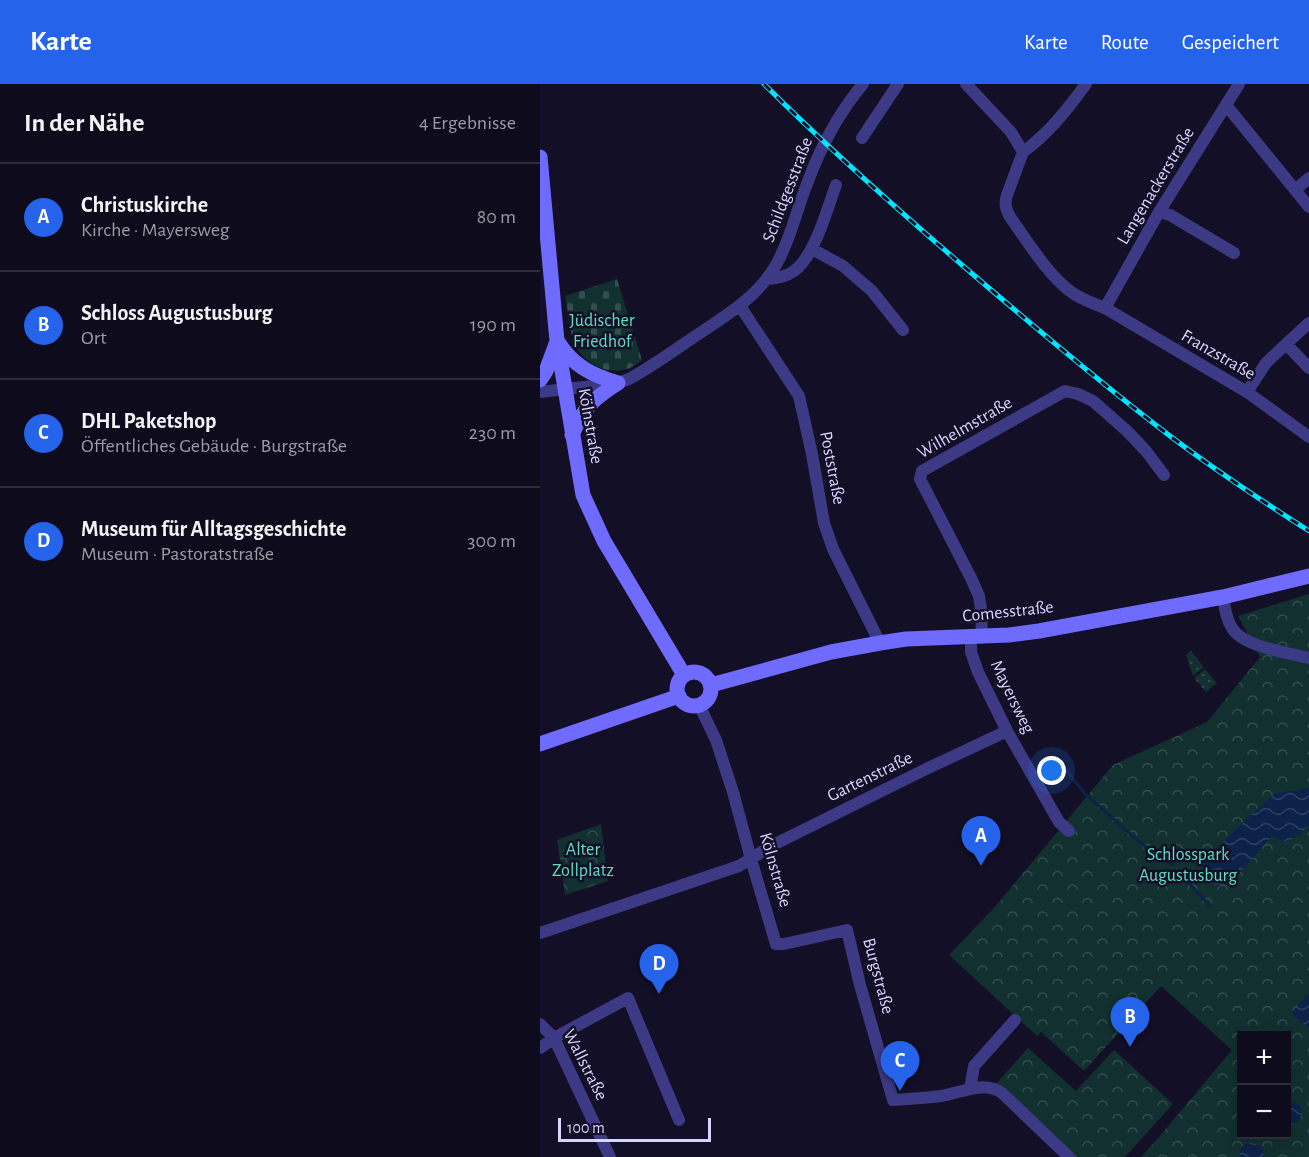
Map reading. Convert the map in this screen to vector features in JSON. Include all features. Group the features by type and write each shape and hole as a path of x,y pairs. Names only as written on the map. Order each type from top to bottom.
{"main road":[{"name":"Kölnstraße","path":"540,157 557,341 582,495 604,541 684,675"},
{"path":"540,380 546,371 557,341"},
{"path":"557,341 582,368 618,383"},
{"path":"572,435 588,406 598,396 618,383"},
{"name":"Comesstraße","path":"711,685 831,652 880,643 906,639 1009,635 1039,631 1223,597 1309,576"},
{"path":"689,673 700,673 711,685 710,695 704,703 699,705 685,703 678,696 677,687 681,678 689,673"},
{"path":"540,744 678,696"}],"street":[{"name":"Schildgesstraße","path":"540,392 618,383 634,376 751,297 767,279 786,247 819,153 843,111 863,84"},
{"path":"862,138 898,84"},
{"path":"966,84 1011,132 1023,152 1039,141 1086,84"},
{"name":"Langenackerstraße","path":"1105,308 1159,212 1239,84"},
{"path":"1226,105 1309,207"},
{"name":"Franzstraße","path":"1023,152 1005,201 1006,209 1056,278 1073,293 1105,308 1247,392 1309,437"},
{"path":"1295,190 1309,178"},
{"name":"Schildgesstraße","path":"767,279 787,275 803,262 812,249 836,185"},
{"path":"1159,212 1170,215 1234,252"},
{"path":"812,249 843,266 872,291 903,330"},
{"name":"Poststraße","path":"740,306 799,396 824,523 833,549 880,643"},
{"path":"1247,392 1266,363 1309,323"},
{"path":"1286,344 1309,368"},
{"name":"Wilhelmstraße","path":"977,636 981,609 979,596 920,479 922,471 1065,391 1078,393 1093,401 1127,431 1164,475"},
{"path":"1223,597 1226,618 1237,635 1261,646 1309,658"},
{"name":"Mayersweg","path":"977,636 971,652 978,672 1007,731 1059,822 1069,831"},
{"name":"Kölnstraße","path":"699,705 716,740 733,792 777,944"},
{"name":"Gartenstraße","path":"540,933 740,866 781,840 1007,731"},
{"name":"Burgstraße","path":"777,944 847,930 860,985 893,1100 944,1096 970,1089"},
{"path":"540,1048 627,998 679,1120"},
{"path":"1015,1020 974,1066 970,1089 985,1087 997,1089 1069,1157"},
{"name":"Wallstraße","path":"540,1024 554,1038 610,1157"}],"green space":[{"name":"Jüdischer Friedhof","path":"617,279 642,360 630,368 615,371 592,364 576,347 565,296"},
{"name":"Schlosspark Augustusburg","path":"1309,594 1309,1157 1141,1157 1232,1050 1161,986 1084,1071 1041,1032 1037,1036 949,955 994,908 1113,765 1207,722 1260,657 1238,616"},
{"path":"1191,651 1204,667 1193,676 1186,655"},
{"path":"1205,669 1217,683 1206,692 1194,678"},
{"name":"Alter Zollplatz","path":"601,824 608,881 565,895 557,840"},
{"path":"1028,1048 1076,1091 1114,1050 1173,1104 1125,1157 1072,1157 995,1085"}],"water":[{"path":"1309,788 1309,824 1299,836 1285,841 1272,836 1230,884 1224,882 1218,887 1205,876 1202,864 1267,800 1277,793"},
{"path":"1309,993 1309,1029 1291,1013"},
{"path":"1291,1102 1301,1108 1302,1113 1294,1124 1291,1124"},
{"path":"1248,1143 1260,1146 1264,1157 1240,1157 1241,1148"}],"waterway":[{"path":"1045,764 1067,771 1085,794 1154,854 1173,865"},
{"path":"1179,872 1210,906"}],"railway":[{"path":"764,84 817,136 899,210 1075,361 1187,449 1309,531"}],"place":[{"name":"Christuskirche","path":"981,866"},
{"name":"Museum für Alltagsgeschichte","path":"659,994"},
{"name":"Schloss Augustusburg","path":"1130,1047"},
{"name":"DHL Paketshop","path":"900,1091"}]}
